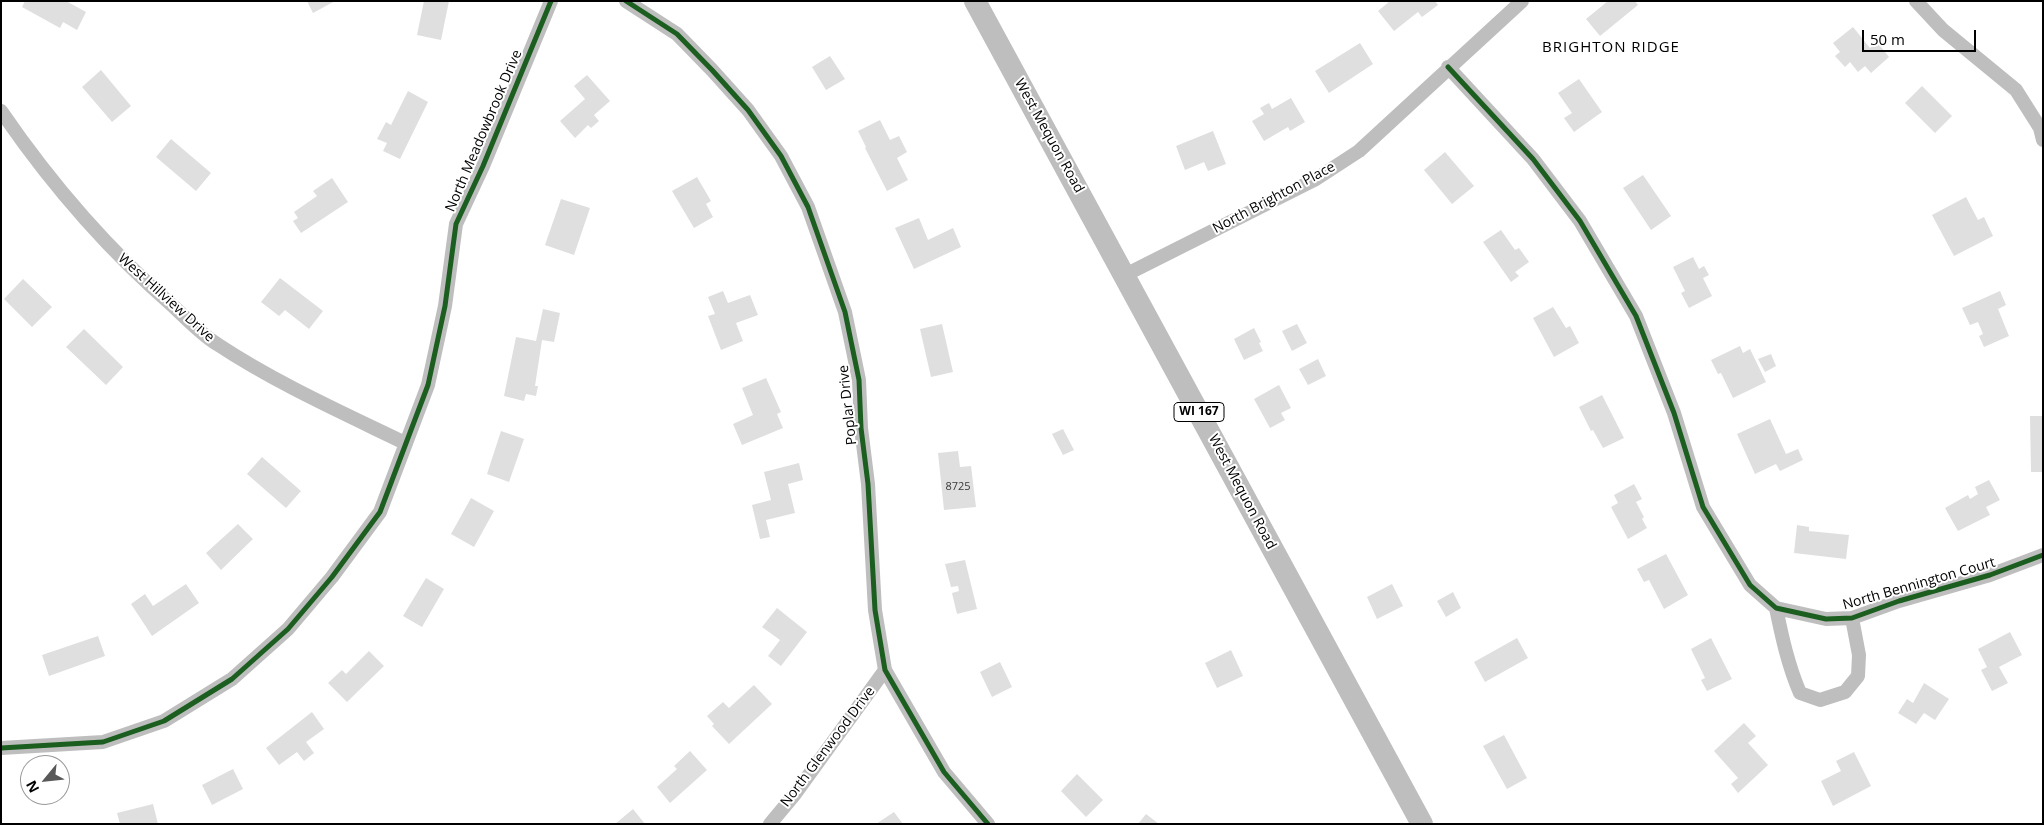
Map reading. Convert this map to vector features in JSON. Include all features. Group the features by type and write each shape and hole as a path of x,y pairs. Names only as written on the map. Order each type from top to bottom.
{"main road":[{"name":"West Mequon Road","path":"976,1 1422,824"}],"street":[{"name":"North Meadowbrook Drive","path":"1,748 103,742 164,721 232,679 288,629 332,577 380,512 428,385 445,306 456,224 483,166 551,1"},
{"name":"Poplar Drive","path":"626,1 677,34 748,110 781,156 808,206 844,312 859,380 861,428 868,484 875,610 885,670 944,772 988,824"},
{"name":"North Brighton Place","path":"1125,275 1316,179 1359,151 1448,67 1522,1"},
{"path":"1916,1 1943,30 2016,90 2040,128 2043,140"},
{"path":"1448,67 1533,159 1580,221 1636,316 1674,413 1703,508 1750,586 1776,608 1786,652 1800,693 1820,700 1845,692 1858,676 1859,655 1852,618"},
{"name":"West Hillview Drive","path":"1,111 28,152 86,222 148,285 215,343 296,390 405,443"},
{"name":"North Bennington Court","path":"1776,608 1826,619 1852,618 1899,601 1990,576 2043,555"},
{"name":"North Glenwood Drive","path":"770,824 885,670"}],"building":[{"path":"25,1 66,1 86,12 77,30 63,22 60,28 22,7"},
{"path":"307,1 335,1 313,13"},
{"path":"424,1 449,1 441,40 417,35"},
{"path":"1390,1 1435,1 1438,5 1422,17 1418,12 1394,31 1378,11"},
{"path":"1608,1 1635,1 1638,5 1600,36 1586,19"},
{"path":"1853,27 1870,48 1877,42 1889,57 1871,73 1865,66 1858,72 1850,62 1845,67 1835,56 1840,52 1833,43"},
{"path":"1360,43 1373,64 1329,93 1315,71"},
{"path":"830,56 845,79 826,90 812,67"},
{"path":"101,70 131,106 112,122 82,87"},
{"path":"587,75 610,101 594,115 599,121 591,128 588,125 575,138 560,121 585,99 574,86"},
{"path":"1579,79 1602,112 1574,132 1564,118 1572,113 1558,93"},
{"path":"1922,86 1952,116 1935,133 1905,103"},
{"path":"408,91 428,102 400,159 383,151 387,143 377,139 386,122 391,125"},
{"path":"1291,98 1305,122 1290,131 1288,127 1264,141 1252,121 1264,114 1260,108 1269,103 1272,109"},
{"path":"880,120 890,140 899,136 907,152 897,158 908,180 887,191 858,131"},
{"path":"1213,131 1226,164 1208,171 1204,162 1185,170 1176,146"},
{"path":"171,139 211,173 196,191 156,157"},
{"path":"1445,152 1474,186 1452,204 1424,170"},
{"path":"1643,175 1671,216 1651,230 1623,188"},
{"path":"697,177 711,201 706,204 713,217 694,228 672,191"},
{"path":"332,178 348,202 301,233 293,221 298,218 294,212 317,196 313,191"},
{"path":"1966,197 1978,220 1984,217 1993,236 1954,256 1932,215"},
{"path":"561,199 590,208 574,255 545,245"},
{"path":"919,218 928,240 953,228 961,247 914,269 895,228"},
{"path":"1501,230 1515,250 1519,248 1529,262 1515,272 1519,276 1511,282 1483,242"},
{"path":"1693,257 1699,269 1704,266 1709,275 1703,278 1712,296 1689,308 1681,293 1685,291 1673,267"},
{"path":"280,278 323,311 309,329 285,310 279,316 261,302"},
{"path":"23,279 52,307 32,327 4,299"},
{"path":"723,291 728,303 750,295 758,315 736,323 743,341 721,350 708,316 715,314 708,297"},
{"path":"2000,291 2006,305 1998,309 2009,336 1984,347 1979,336 1983,334 1978,322 1970,325 1962,308"},
{"path":"1553,307 1566,328 1570,326 1579,343 1554,357 1533,318"},
{"path":"543,309 560,313 554,342 542,340 535,386 538,386 536,396 526,394 524,401 504,396 516,337 536,341"},
{"path":"942,324 953,372 931,377 920,329"},
{"path":"1297,324 1307,343 1292,351 1282,331"},
{"path":"1254,328 1263,351 1244,360 1234,339"},
{"path":"84,329 123,367 106,385 66,347"},
{"path":"1740,346 1743,353 1750,349 1766,382 1733,398 1721,373 1718,374 1711,360"},
{"path":"1771,354 1776,366 1765,372 1758,359"},
{"path":"1318,359 1326,376 1308,385 1299,369"},
{"path":"766,378 781,412 777,414 783,428 742,445 733,424 753,415 742,388"},
{"path":"1279,385 1291,408 1281,413 1285,420 1270,428 1254,399"},
{"path":"1602,395 1624,438 1603,448 1593,430 1591,431 1579,407"},
{"path":"2030,416 2043,416 2043,472 2031,472"},
{"path":"1770,419 1786,454 1798,449 1803,460 1780,471 1776,464 1755,474 1737,434"},
{"path":"1063,429 1074,450 1063,455 1052,434"},
{"path":"501,431 524,439 509,482 487,474"},
{"path":"958,451 960,467 971,466 976,507 944,510 938,453"},
{"path":"262,457 301,491 286,508 247,474"},
{"path":"799,463 803,480 788,484 795,513 766,520 770,537 760,539 752,505 771,500 764,472"},
{"path":"1989,480 2000,500 1986,507 1990,515 1958,531 1945,508 1968,495 1970,499 1978,494 1975,487"},
{"path":"1634,484 1642,499 1636,502 1644,517 1642,519 1647,528 1628,539 1611,507 1618,503 1614,495"},
{"path":"471,498 494,511 474,547 451,534"},
{"path":"238,524 253,539 221,570 206,553"},
{"path":"1797,525 1809,527 1809,531 1849,535 1846,559 1794,553"},
{"path":"1666,554 1688,595 1664,609 1649,580 1644,582 1637,569"},
{"path":"965,560 977,609 957,614 952,593 959,591 958,586 951,587 945,564"},
{"path":"426,578 444,589 422,627 403,616"},
{"path":"186,584 199,603 152,636 131,604 145,594 153,606"},
{"path":"1392,584 1403,606 1377,619 1367,597"},
{"path":"1453,592 1461,608 1446,617 1437,601"},
{"path":"777,608 807,632 781,666 768,656 780,640 762,627"},
{"path":"2010,632 2022,655 1999,667 2008,683 1992,691 1981,670 1987,667 1978,649"},
{"path":"98,636 105,656 49,676 42,655"},
{"path":"1517,638 1528,658 1485,682 1474,662"},
{"path":"1711,638 1732,679 1707,691 1701,680 1705,678 1691,649"},
{"path":"1231,650 1243,676 1217,688 1205,663"},
{"path":"369,651 384,666 347,702 328,683 342,670 346,674"},
{"path":"1000,662 1012,687 992,697 980,672"},
{"path":"1924,683 1949,699 1935,720 1924,713 1916,724 1898,713 1907,699 1913,703"},
{"path":"754,685 772,704 729,744 712,726 714,724 707,716 723,702 729,708"},
{"path":"312,712 324,729 306,742 314,753 304,761 297,752 279,765 266,748"},
{"path":"1744,723 1756,736 1748,743 1768,765 1738,793 1731,784 1738,778 1714,751"},
{"path":"1504,735 1527,778 1507,789 1483,746"},
{"path":"690,751 707,770 670,803 657,787 677,769 674,766"},
{"path":"1854,752 1871,786 1833,806 1821,781 1841,771 1836,761"},
{"path":"233,769 243,789 212,805 202,785"},
{"path":"1077,774 1103,800 1086,817 1061,791"},
{"path":"153,804 158,824 120,824 117,813"},
{"path":"633,809 645,824 615,824"},
{"path":"894,812 903,824 876,824"},
{"path":"1146,814 1159,824 1138,824"}],"cycle path":[{"path":"1,748 103,742 164,721 232,679 288,629 332,577 380,512 428,385 445,306 456,224 483,166 551,1"},
{"path":"626,1 677,34 748,110 781,156 808,207 845,312 859,380 861,428 868,484 875,610 885,670 944,772 988,824"},
{"path":"1448,67 1533,159 1580,221 1636,316 1674,413 1703,507 1750,585 1776,608 1826,619 1852,618 1899,601 1990,575 2043,555"}],"district":[{"name":"BRIGHTON RIDGE","path":"1611,48"}]}
